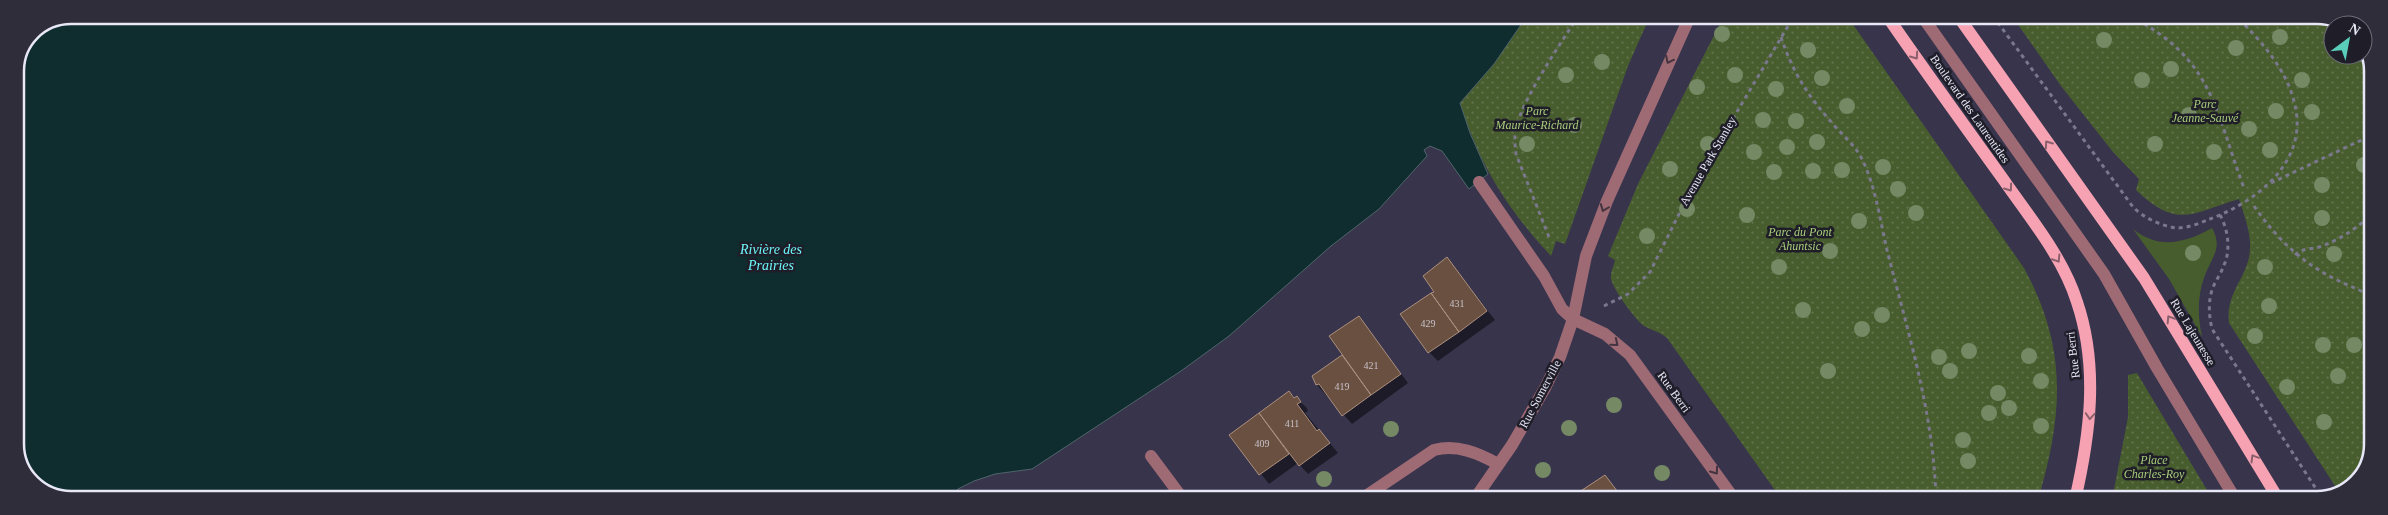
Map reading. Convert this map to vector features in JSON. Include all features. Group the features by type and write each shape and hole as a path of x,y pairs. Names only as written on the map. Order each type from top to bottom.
{"main road":[{"name":"Boulevard des Laurentides","path":"1893,24 2030,218"},
{"name":"Rue Lajeunesse","path":"1964,24 2160,304 2274,491"},
{"name":"Rue Berri","path":"2030,218 2069,280 2085,331 2090,416 2086,450 2077,491"}],"street":[{"path":"1573,319 1586,256 1607,201 1686,24"},
{"name":"Boulevard des Laurentides","path":"1928,24 2115,291 2157,368 2231,491"},
{"path":"1479,182 1544,276 1562,309 1573,319"},
{"name":"Rue Somerville","path":"1480,491 1546,388 1567,340 1573,319"},
{"name":"Rue Berri","path":"1573,319 1605,334 1630,355 1728,491"},
{"path":"1373,491 1434,450 1443,448 1465,450 1498,464"},
{"path":"1151,456 1176,491"}],"path":[{"path":"1551,242 1516,154 1514,142 1516,127 1524,107 1573,24"},
{"name":"Avenue Park Stanley","path":"1618,301 1639,285 1650,272 1694,184 1789,24"},
{"path":"1999,24 2100,165 2133,207 2154,222 2184,227 2220,215 2252,197 2268,184 2364,139"},
{"path":"2144,24 2164,36 2182,50 2195,66 2207,87 2221,120 2244,188"},
{"path":"2243,24 2262,44 2281,70 2291,92 2296,114 2295,137 2289,154 2268,184"},
{"path":"1781,37 1798,80 1816,104 1852,144 1861,157 1872,184 1921,379 1931,430 1935,491"},
{"path":"2254,206 2280,240 2296,255 2336,280 2364,293"},
{"name":"Rue Lajeunesse","path":"2220,215 2225,225 2228,250 2225,264 2213,286 2210,299 2212,329 2317,491"},
{"path":"2296,255 2299,251 2319,248 2338,239 2364,221"}],"green space":[{"name":"Parc Maurice-Richard","path":"1522,24 1646,24 1628,66 1565,244 1556,241 1551,256 1520,220 1496,185 1477,147 1460,103 1494,64"},
{"name":"Parc du Pont Ahuntsic","path":"1720,24 1853,24 2024,268 2038,297 2048,326 2057,382 2053,439 2040,491 1776,491 1667,338 1646,327 1631,313 1613,284 1611,279 1615,260 1608,256 1638,184"},
{"name":"Parc Jeanne-Sauvé","path":"2018,24 2323,25 2323,65 2364,65 2364,444 2361,462 2346,482 2336,487 2229,323 2230,302 2246,268 2250,249 2248,230 2239,199 2186,215 2163,210 2136,190 2139,179 2113,152 2061,86"},
{"path":"2212,228 2217,242 2215,254 2204,278 2199,300 2202,337 2169,279 2133,229 2153,240 2172,242 2192,237"},
{"name":"Place Charles-Roy","path":"2137,373 2208,491 2114,491 2128,417 2128,375"}],"water":[{"name":"Rivière des Prairies","path":"70,24 1522,24 1494,64 1460,103 1470,133 1488,174 1469,189 1442,151 1430,146 1424,150 1427,156 1379,209 1331,246 1229,336 1181,371 1032,469 995,474 956,491 70,491 55,489 35,475 27,462 24,448 24,70 27,53 37,37 53,27"}],"building":[{"path":"1447,257 1487,311 1459,332 1431,293 1434,292 1423,276"},
{"path":"1431,293 1459,332 1428,353 1400,314"},
{"path":"1359,316 1401,374 1371,395 1329,336"},
{"path":"1342,355 1371,395 1342,416 1319,384 1316,385 1312,376"},
{"path":"1289,391 1294,398 1297,396 1301,402 1297,404 1317,431 1319,429 1330,443 1299,466 1259,413"},
{"path":"1259,413 1289,454 1259,475 1229,435"},
{"path":"1605,475 1617,491 1581,491"}]}
